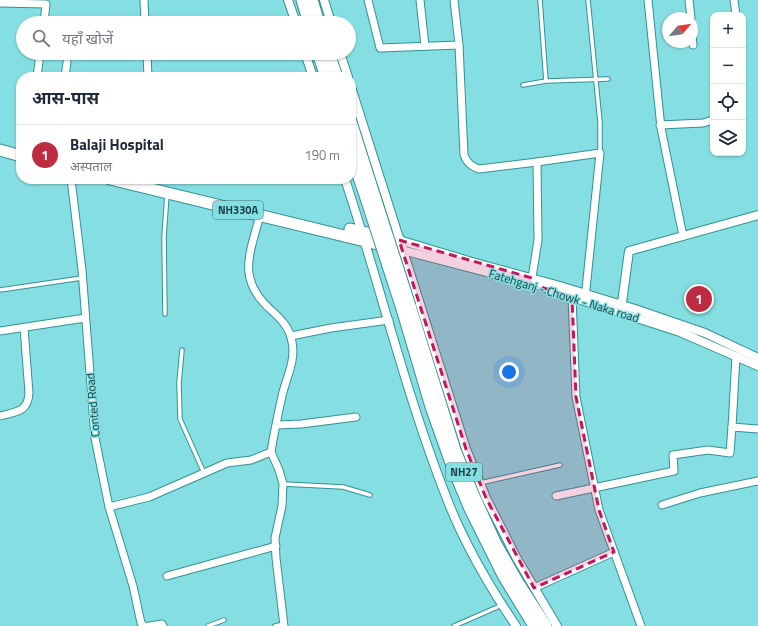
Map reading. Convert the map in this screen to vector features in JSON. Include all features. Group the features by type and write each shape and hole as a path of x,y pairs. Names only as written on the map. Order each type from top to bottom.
{"highway":[{"path":"302,0 307,16"},
{"path":"312,0 317,16"},
{"path":"320,60 324,72"},
{"path":"331,60 335,72"},
{"name":"NH27","path":"356,142 367,185 406,308 455,450 496,544 517,581 546,626"},
{"path":"0,144 16,149"},
{"path":"0,150 16,155"},
{"name":"NH27","path":"356,165 367,185"},
{"name":"NH330A","path":"130,184 260,215 364,236"},
{"name":"NH330A","path":"153,184 364,236"},
{"name":"Fatehganj - Chowk - Naka road","path":"364,236 400,245"},
{"name":"NH27","path":"406,308 434,414 452,466 470,509 504,577 534,626"}],"street":[{"path":"144,0 145,16"},
{"path":"288,0 294,16"},
{"path":"324,0 329,16"},
{"path":"368,0 380,48 459,45"},
{"path":"420,0 425,46"},
{"path":"454,0 459,45 464,155 467,161 472,166 479,169 600,153 585,297"},
{"path":"648,0 660,125 683,236"},
{"path":"689,0 690,12"},
{"path":"734,0 736,12"},
{"path":"0,3 46,4 45,16"},
{"path":"38,72 39,60"},
{"path":"147,60 148,72"},
{"path":"307,60 311,72"},
{"path":"342,60 346,72"},
{"path":"66,72 67,62"},
{"path":"356,103 466,449 486,498 516,557 557,626"},
{"path":"660,125 703,123 710,121"},
{"path":"537,162 538,240 532,281 705,333 758,358"},
{"name":"Conted Road","path":"72,184 86,318 95,438 109,507 133,586 141,623 144,626"},
{"path":"347,184 364,236 414,404 447,499 464,538 502,605 516,626"},
{"path":"260,215 249,259 248,268 250,278 254,291 258,297 284,323 291,336 293,347 292,359 282,395 271,452 283,484 282,506 275,538 284,625"},
{"path":"621,309 630,251 758,215"},
{"name":"Fatehganj - Chowk - Naka road","path":"400,245 532,281 572,297 585,297"},
{"path":"572,297 576,397 600,510 640,626"},
{"name":"Fatehganj - Chowk - Naka road","path":"621,309 680,332 758,366"},
{"path":"0,331 86,318"},
{"path":"291,336 337,327 389,320"},
{"path":"0,416 18,411 26,406 29,401 30,393 24,328"},
{"path":"556,496 674,471 673,455 708,450 730,452 736,356"},
{"path":"277,424 301,424 356,417"},
{"path":"732,427 758,430"},
{"path":"109,507 149,498 227,464 251,460 271,452"},
{"path":"662,505 700,493 758,481"},
{"path":"167,576 276,546"},
{"path":"534,588 614,552"},
{"path":"150,626 158,623 162,624 163,626"}],"lane":[{"path":"540,0 546,81"},
{"path":"588,0 600,122 600,153"},
{"path":"523,84 546,81 608,79"},
{"path":"165,314 164,236 167,193"},
{"path":"0,290 82,278"},
{"path":"182,350 179,383 180,419 204,473"},
{"path":"480,483 560,465"},
{"path":"283,484 343,487 370,495"},
{"path":"454,626 502,605"},
{"path":"208,626 224,620"},
{"path":"275,626 284,625"}],"highlighted area":[{"path":"399,240 532,278 531,284 572,297 576,397 599,510 614,552 534,588 486,498 466,449"}],"place":[{"name":"Balaji Hospital","path":"699,299"}]}
